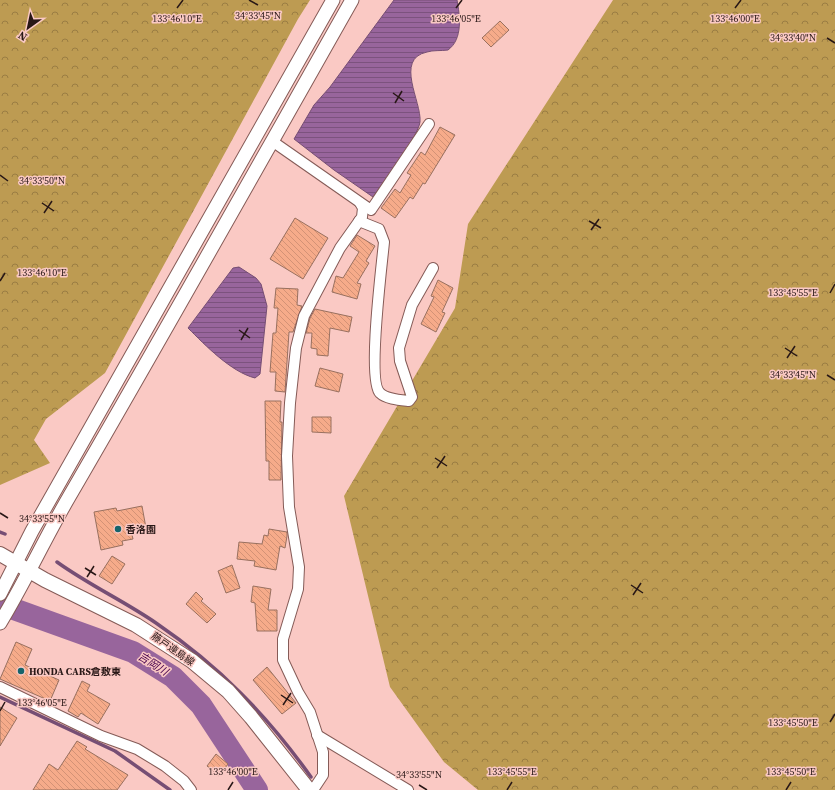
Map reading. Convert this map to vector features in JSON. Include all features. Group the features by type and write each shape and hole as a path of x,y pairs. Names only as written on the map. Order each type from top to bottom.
{"main road":[{"name":"藤戸連島線","path":"0,554 29,571 148,632 215,680 251,717 309,790"}],"street":[{"path":"0,594 32,531 333,0"},
{"path":"0,623 14,600 46,538 122,408 352,0"},
{"path":"272,141 371,210 429,124"},
{"path":"313,790 323,775 323,752 310,712 298,692 283,660 283,639 298,589 299,567 289,507 287,456 290,403 296,348 304,316 340,248 363,213 360,203"},
{"path":"359,221 379,229 384,242 375,338 375,369 376,387 380,393 388,397 409,401 412,397 400,361 399,348 412,305 433,268"},
{"path":"0,687 101,736 137,749 165,766 184,781 191,790"},
{"path":"317,735 408,790"}],"green space":[{"path":"0,0 310,0 298,19 105,373 46,419 34,440 50,463 0,485"},
{"path":"613,0 835,0 835,790 478,790 444,762 390,687 344,496 455,308 468,224"}],"shaded area":[{"path":"394,0 457,0 459,27 456,40 448,50 427,52 417,56 412,63 412,82 420,114 418,129 400,160 373,197 334,170 294,139 314,105 330,87"},
{"path":"239,267 256,278 261,284 267,306 260,374 255,378 246,375 228,364 210,350 188,328 233,268"}],"building":[{"path":"500,21 509,30 491,47 482,38"},
{"path":"440,127 455,135 425,184 423,183 413,199 410,197 395,218 381,208 395,189 400,193 411,175 407,173 421,152 425,155"},
{"path":"295,218 328,238 303,279 270,259"},
{"path":"357,235 375,246 366,261 369,263 357,283 361,284 357,299 332,292 336,276 343,278 359,252 350,246"},
{"path":"438,280 453,288 442,312 445,313 436,332 421,324 434,297 431,296"},
{"path":"276,288 298,289 297,305 302,306 293,332 289,332 285,392 275,391 276,372 270,372 273,333 276,333 278,308 274,308"},
{"path":"315,309 352,317 349,332 330,328 328,356 317,355 317,349 311,348 312,333 306,333 310,318"},
{"path":"320,368 343,374 339,392 315,386"},
{"path":"265,401 281,401 281,480 269,480 269,461 266,461"},
{"path":"312,417 331,417 331,433 312,432"},
{"name":"香洛園","path":"142,506 146,528 131,531 133,539 122,541 123,545 101,550 94,512 116,508 117,511"},
{"path":"269,529 287,532 285,548 280,546 276,570 254,566 255,561 237,559 239,542 262,544 264,535 268,536"},
{"path":"112,556 125,564 112,584 99,576"},
{"path":"232,565 240,588 226,593 218,571"},
{"path":"253,586 271,589 268,610 277,610 277,631 257,631 255,603 251,602"},
{"path":"196,592 203,599 201,601 216,614 207,623 186,604"},
{"name":"HONDA CARS倉敷東","path":"16,642 32,649 25,665 59,680 50,701 0,679"},
{"path":"267,667 296,703 282,714 253,680"},
{"path":"82,681 90,685 87,691 110,704 98,724 81,713 78,717 68,711"},
{"path":"0,707 17,718 0,746"},
{"path":"77,741 87,747 85,749 128,775 117,790 33,790 49,764 58,770"},
{"path":"216,754 228,764 219,776 207,766"}],"waterway":[{"path":"0,532 5,534"},
{"path":"57,562 144,615 201,656 259,712 311,777"},
{"name":"吉岡川","path":"0,604 133,652 173,677 201,705 257,790"},
{"path":"0,697 115,751 170,790"}],"place":[{"name":"香洛園","path":"118,529"},
{"name":"HONDA CARS倉敷東","path":"21,671"}]}
